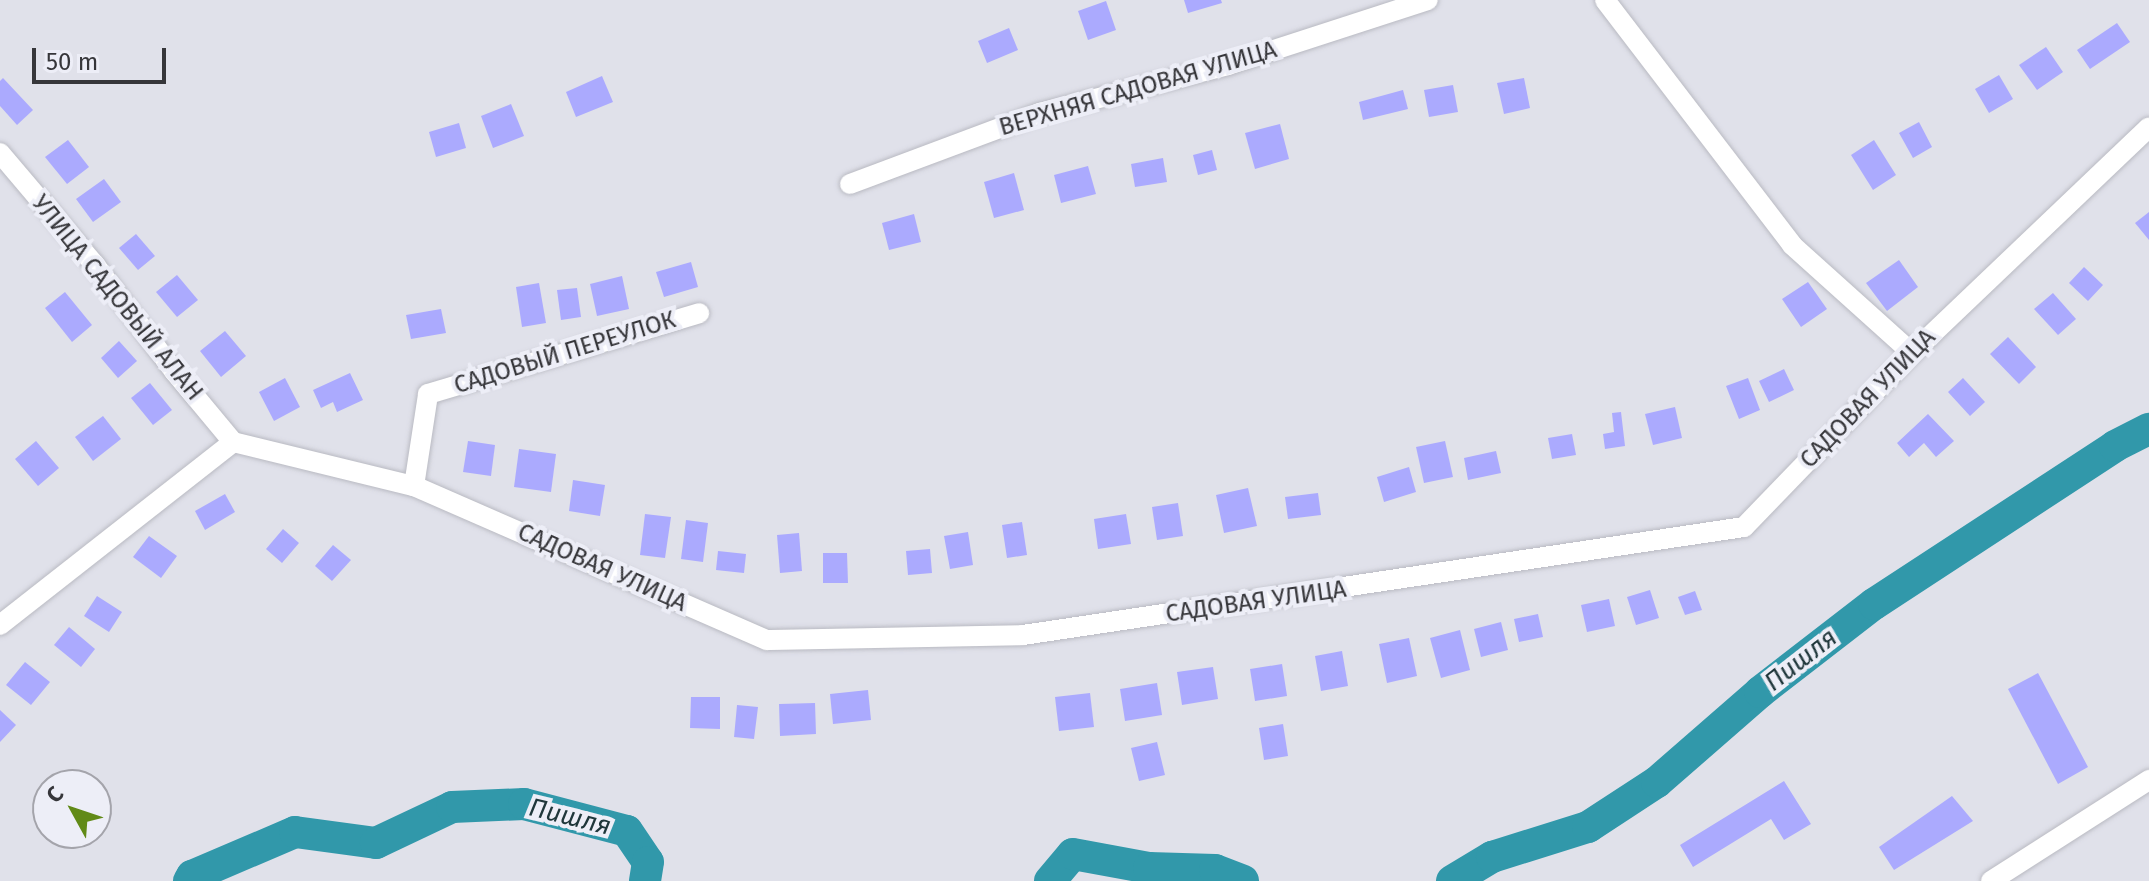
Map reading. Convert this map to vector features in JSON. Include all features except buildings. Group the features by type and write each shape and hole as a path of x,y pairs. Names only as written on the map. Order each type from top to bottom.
{"street":[{"name":"ВЕРХНЯЯ САДОВАЯ УЛИЦА","path":"850,184 1040,113 1228,65 1428,0"},
{"path":"1605,0 1792,245 1912,353"},
{"name":"САДОВАЯ УЛИЦА","path":"233,442 414,486 767,640 1023,635 1744,527 1912,353 2149,127"},
{"name":"УЛИЦА САДОВЫЙ АЛАН","path":"0,153 95,265 174,371 233,442"},
{"name":"САДОВЫЙ ПЕРЕУЛОК","path":"414,486 428,394 699,313"},
{"path":"0,625 233,442"},
{"path":"1991,881 2149,780"}],"waterway":[{"name":"Пишля","path":"1452,881 1492,857 1588,827 1657,782 1760,692 1874,604 2115,446 2149,429"},
{"name":"Пишля","path":"189,881 192,876 295,832 376,843 452,807 524,804 627,831 648,862 645,881"},
{"name":"Пишля","path":"1050,881 1073,854 1149,868 1215,870 1243,881"}]}
